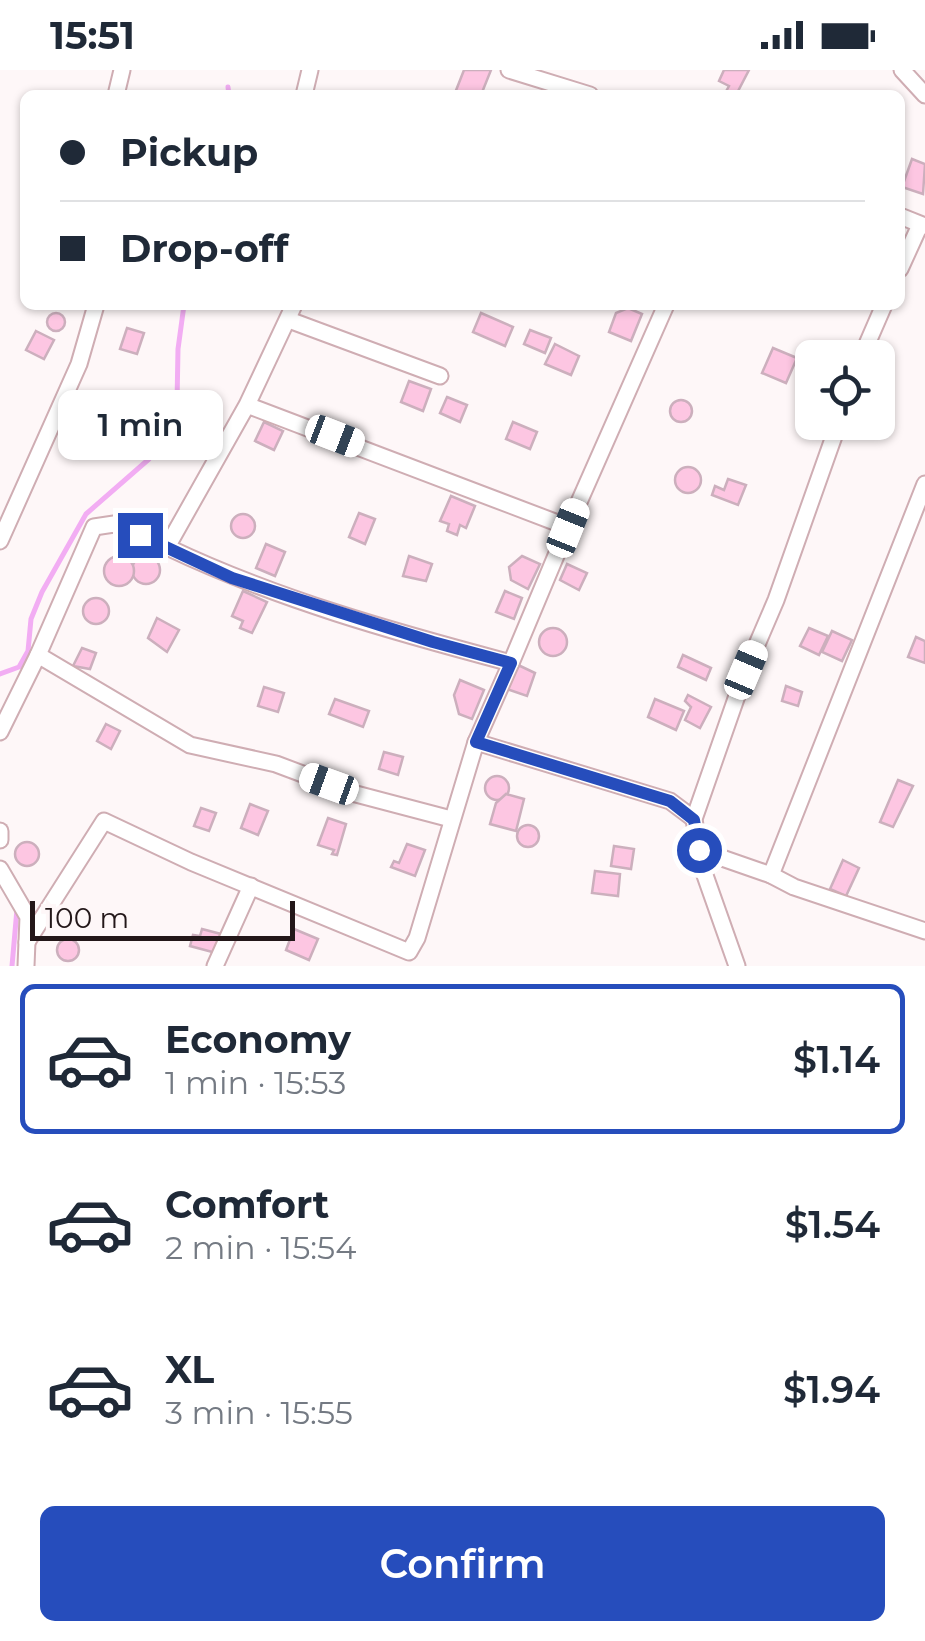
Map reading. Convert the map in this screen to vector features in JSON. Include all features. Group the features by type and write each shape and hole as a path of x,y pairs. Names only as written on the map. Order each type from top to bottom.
{"street":[{"path":"509,70 574,90"},
{"path":"902,70 925,95"},
{"path":"905,260 922,226"},
{"path":"0,541 79,364 95,310"},
{"path":"27,942 104,821 409,952 417,938 476,742 664,310"},
{"path":"869,340 882,310"},
{"path":"167,547 247,405 291,312 440,376"},
{"path":"247,405 568,528"},
{"path":"736,966 699,850 694,820 833,440"},
{"path":"770,875 925,484"},
{"path":"0,742 0,730 94,527 114,524 232,578 511,663"},
{"path":"38,655 190,745 276,764 356,794 451,819"},
{"path":"476,742 670,801 694,820"},
{"path":"0,831 0,840"},
{"path":"699,850 925,931"},
{"path":"0,869 28,918 26,966"},
{"path":"215,966 251,886"}],"building":[{"path":"464,70 491,70 483,90 456,90"},
{"path":"724,70 749,70 739,90 727,90 729,86 719,81"},
{"path":"912,159 925,164 923,194 905,188"},
{"path":"633,310 642,314 631,341 609,332 616,313"},
{"path":"56,313 63,315 63,329 56,331 49,329 47,322 49,315"},
{"path":"481,313 513,327 505,346 473,332"},
{"path":"127,328 144,333 137,354 120,349"},
{"path":"530,330 551,338 545,353 524,344"},
{"path":"36,331 54,340 44,359 26,350"},
{"path":"555,344 579,356 571,375 545,364"},
{"path":"773,348 795,357 786,383 762,373"},
{"path":"409,381 431,389 423,411 401,402"},
{"path":"447,397 467,405 460,422 440,413"},
{"path":"681,400 692,411 681,422 670,411"},
{"path":"79,420 89,426 91,436 98,441 88,456 65,441"},
{"path":"264,422 283,431 274,450 255,441"},
{"path":"513,422 537,432 530,449 506,439"},
{"path":"688,467 697,471 701,480 697,489 688,493 679,489 675,480 679,471"},
{"path":"728,479 746,485 738,505 712,495 715,486 724,490"},
{"path":"451,496 475,506 466,528 460,525 457,535 447,531 449,524 440,521"},
{"path":"359,513 375,519 365,544 349,537"},
{"path":"243,514 255,526 243,538 231,526"},
{"path":"266,544 285,552 275,576 256,568"},
{"path":"119,556 133,565 134,571 125,585 119,586 105,577 104,571 113,557"},
{"path":"146,556 156,560 160,570 156,580 146,584 136,580 132,570 136,560"},
{"path":"409,556 432,564 426,581 403,576"},
{"path":"522,556 540,564 528,589 511,580 509,567"},
{"path":"567,564 587,573 579,590 560,580"},
{"path":"243,591 267,602 252,633 240,628 243,621 232,616"},
{"path":"505,591 522,598 514,619 496,612"},
{"path":"96,598 105,602 109,611 105,620 96,624 87,620 83,611 87,602"},
{"path":"157,618 179,630 167,652 148,638"},
{"path":"553,628 563,632 567,642 563,652 553,656 543,652 539,642 543,632"},
{"path":"809,628 828,636 819,655 800,646"},
{"path":"832,631 852,640 842,661 822,652"},
{"path":"916,637 925,641 925,663 908,657"},
{"path":"82,648 96,653 90,669 73,666"},
{"path":"683,655 711,668 706,680 678,667"},
{"path":"516,664 535,673 527,696 504,688"},
{"path":"460,680 484,690 472,719 459,714 454,695"},
{"path":"786,686 802,692 798,706 782,701"},
{"path":"264,687 284,693 278,712 258,706"},
{"path":"688,695 711,707 700,728 685,720 691,707 685,701"},
{"path":"335,699 369,711 363,727 329,714"},
{"path":"655,699 684,711 676,730 648,717"},
{"path":"106,724 120,731 111,749 97,741"},
{"path":"384,752 403,757 398,775 379,769"},
{"path":"497,776 509,788 497,800 485,788"},
{"path":"898,780 913,786 893,827 880,822"},
{"path":"506,794 524,799 516,831 490,824 496,803"},
{"path":"250,804 268,811 258,835 241,828"},
{"path":"201,808 216,813 209,831 194,826"},
{"path":"328,818 346,824 337,855 332,854 334,850 318,845"},
{"path":"528,825 536,828 536,844 528,847 520,844 517,836 520,828"},
{"path":"22,842 32,842 39,854 32,866 22,866 15,859 15,849"},
{"path":"407,844 425,850 415,876 391,867 394,861 399,863"},
{"path":"614,846 634,849 631,869 611,866"},
{"path":"843,860 859,868 846,896 830,889"},
{"path":"595,871 620,874 618,896 592,893"},
{"path":"202,929 221,934 216,953 190,946 193,935 200,936"},
{"path":"294,929 318,939 309,960 286,950"},
{"path":"68,939 76,942 76,958 68,961 60,958 57,950 60,942"}],"waterway":[{"path":"0,674 19,667 28,651 31,619 42,592 86,514 149,459 171,432 177,403 183,310"},
{"path":"12,966 17,909"}],"route":[{"path":"140,535 232,578 511,663 476,742 670,801 694,820 699,850"}]}
